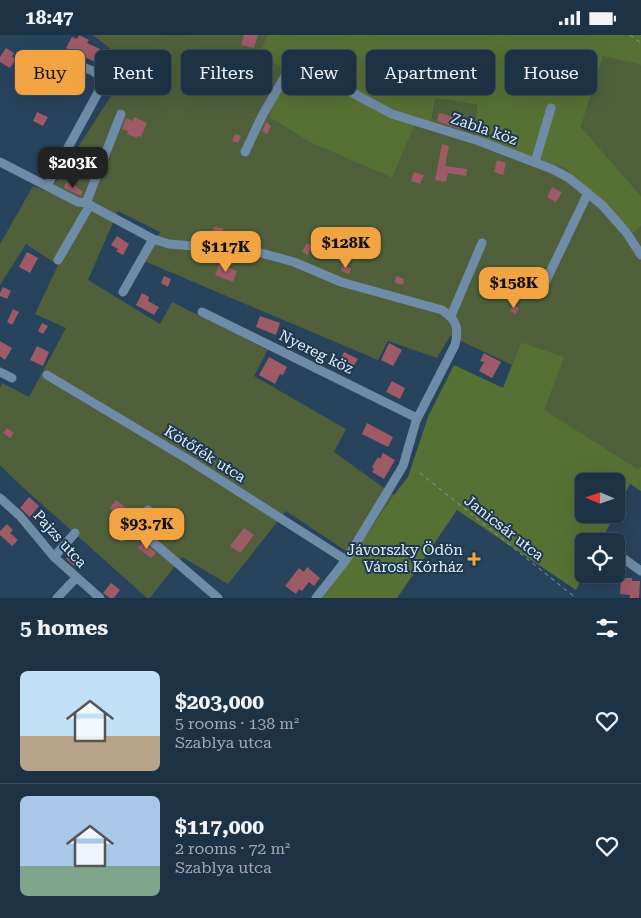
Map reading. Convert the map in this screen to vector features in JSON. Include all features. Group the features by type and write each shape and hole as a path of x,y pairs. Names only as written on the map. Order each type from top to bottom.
{"street":[{"name":"Zabla köz","path":"245,152 262,116 295,59 360,97 392,113 479,141 535,162 569,178 602,205 626,232 641,255"},
{"path":"47,187 100,89 99,75 85,68"},
{"path":"535,162 551,108"},
{"path":"58,260 88,204 120,114"},
{"path":"0,162 78,202 88,204 153,239 194,246 231,245 294,261 341,282 442,310 451,316 456,325 455,345 417,418 403,467 346,560 316,598"},
{"path":"542,289 588,193"},
{"path":"123,292 153,239"},
{"path":"451,316 482,243"},
{"name":"Nyereg köz","path":"202,312 417,418"},
{"path":"0,372 12,378"},
{"name":"Kötőfék utca","path":"48,375 189,460 346,560"},
{"name":"Pajzs utca","path":"0,498 20,516 54,557 100,598"},
{"path":"122,537 148,510"},
{"path":"134,526 218,598"},
{"path":"54,557 74,533"},
{"path":"625,559 641,571"},
{"path":"57,598 76,578"}],"path":[{"path":"630,35 641,43"},
{"name":"Janicsár utca","path":"420,473 576,598"}],"green space":[{"path":"93,35 267,35 261,50 181,50 181,95 272,95 272,62 282,67 282,72 269,117 311,143 392,178 417,120 431,125 435,98 477,105 476,138 565,168 633,233 641,226 641,466 638,469 543,410 563,357 521,342 512,365 450,336 437,358 388,341 378,360 144,261 160,232 118,211 88,280 160,324 172,302 268,350 254,376 346,429 334,452 394,495 352,555 286,511 228,584 182,557 150,598 147,598 0,465 0,388 2,383 29,397 66,328 35,314 58,265 26,244 0,285 0,244 33,186 49,192 112,95 171,95 171,50 112,50"},
{"path":"267,35 641,35 641,65 603,56 597,75 597,50 505,50 505,95 591,95 581,127 641,196 641,226 633,233 565,168 475,138 477,105 435,98 431,125 417,120 392,178 311,143 269,117 282,72 282,95 356,95 356,50 282,50 282,67 272,62 272,50 261,50"},
{"path":"603,55 641,65 641,196 581,127 591,95 597,95 597,75"},
{"path":"521,342 564,357 544,410 638,469 641,466 641,491 630,484 625,494 625,473 575,473 575,523 610,523 605,533 575,533 575,583 580,583 576,590 457,510 397,598 320,598 408,477 428,417 454,365 503,388"}],"building":[{"path":"79,35 89,40 87,43 100,49 95,50 95,62 85,57 85,50 70,50 66,48 72,37 77,39"},
{"path":"244,35 258,35 254,48 241,45"},
{"path":"6,48 14,53 12,57 15,60 10,68 0,62 0,57"},
{"path":"37,112 48,117 43,126 33,121"},
{"path":"439,113 455,117 456,113 463,115 460,129 437,121"},
{"path":"134,117 147,123 141,137 138,136 137,138 127,134 128,131 122,129 126,118 133,121"},
{"path":"266,122 271,126 267,134 262,131"},
{"path":"235,134 241,136 238,143 232,141"},
{"path":"442,144 449,146 445,166 467,169 466,176 448,173 446,182 435,180"},
{"path":"497,160 506,163 503,175 494,172"},
{"path":"414,172 424,175 420,184 411,181"},
{"path":"66,181 83,191 81,196 64,188"},
{"path":"552,187 562,192 556,202 547,197"},
{"path":"214,227 223,228 223,231 226,231 225,237 212,236"},
{"path":"117,236 129,244 123,255 111,245"},
{"path":"307,243 312,246 308,255 302,252"},
{"path":"27,252 38,258 30,273 19,267"},
{"path":"219,264 237,271 233,282 215,275"},
{"path":"342,265 351,268 349,274 341,271"},
{"path":"164,276 171,279 168,287 161,283"},
{"path":"396,276 404,279 403,285 395,283"},
{"path":"3,287 11,291 7,299 0,296"},
{"path":"142,293 149,297 148,301 159,307 154,315 136,305"},
{"path":"513,305 519,308 516,314 510,311"},
{"path":"13,309 19,312 12,325 7,322"},
{"path":"260,316 280,323 276,335 256,327"},
{"path":"42,323 48,326 43,334 38,331"},
{"path":"0,341 12,348 5,360 0,356"},
{"path":"389,343 402,350 393,366 381,360"},
{"path":"37,346 49,352 43,366 30,360"},
{"path":"344,352 358,359 353,367 346,364 343,370 336,366"},
{"path":"484,353 501,362 492,378 479,371 484,362 480,361"},
{"path":"269,357 287,367 283,375 280,374 275,384 259,375"},
{"path":"392,381 405,388 400,399 386,392"},
{"path":"367,423 393,437 388,447 362,434"},
{"path":"7,428 14,433 10,438 3,433"},
{"path":"383,453 395,460 384,479 372,472 374,469 372,467"},
{"path":"29,497 39,506 30,517 20,508"},
{"path":"116,500 125,507 118,515 110,508"},
{"path":"7,524 13,530 10,533 18,540 12,546 0,535 0,531"},
{"path":"244,528 254,535 240,553 230,546"},
{"path":"143,542 156,553 151,558 138,548"},
{"path":"74,550 82,557 74,566 66,559"},
{"path":"307,567 320,578 314,586 309,582 302,591 299,589 296,594 285,586 299,568 304,572"},
{"path":"625,578 632,578 632,581 640,581 639,598 630,598 630,595 620,594 621,583 625,583"},
{"path":"111,583 120,590 114,598 110,598 103,593"}],"place":[{"name":"Jávorszky Ödön Városi Kórház","path":"474,559"}]}
